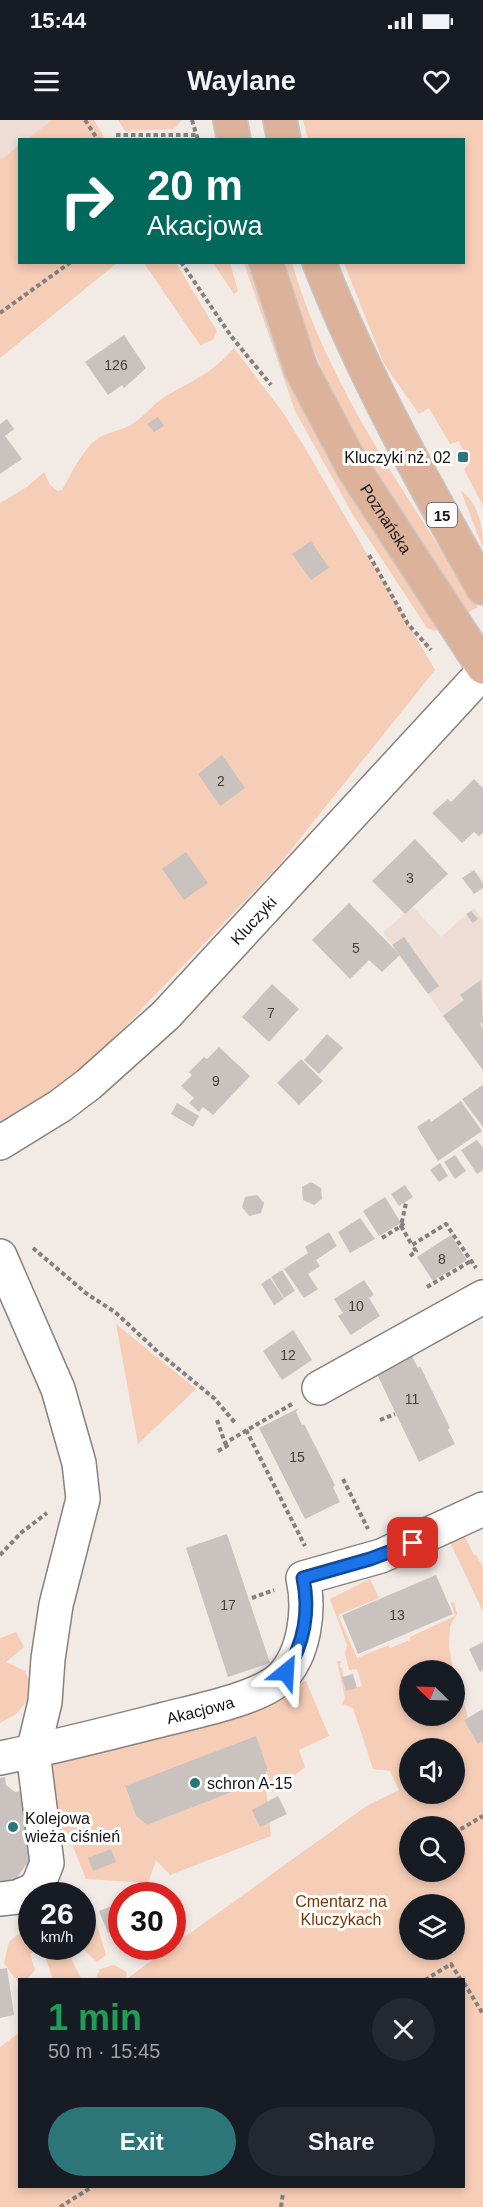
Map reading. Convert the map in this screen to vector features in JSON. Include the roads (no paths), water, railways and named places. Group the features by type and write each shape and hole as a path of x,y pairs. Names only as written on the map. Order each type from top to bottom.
{"main road":[{"path":"230,120 234,138"},
{"path":"280,120 284,138"},
{"name":"Poznańska","path":"267,264 301,369 355,471 483,667"},
{"name":"15","path":"320,264 363,366 401,442 483,588"}],"street":[{"name":"Kluczyki","path":"0,1143 89,1084 166,1015 320,845 483,672"},
{"path":"0,1899 17,1898 33,1890 39,1883 47,1863 33,1752 45,1702 48,1659 56,1605 78,1527 83,1499 79,1463 13,1249"},
{"path":"318,1388 480,1284"},
{"name":"Akacjowa","path":"1,1758 219,1705 274,1683 291,1665 302,1637 306,1598 303,1578 381,1556 483,1509"}],"place":[{"name":"Kluczyki nż. 02","path":"463,457"},
{"name":"schron A-15","path":"195,1783"},
{"name":"Kolejowa wieża ciśnień","path":"13,1827"}],"park label":[{"name":"Cmentarz na Kluczykach","path":"341,1910"}]}
